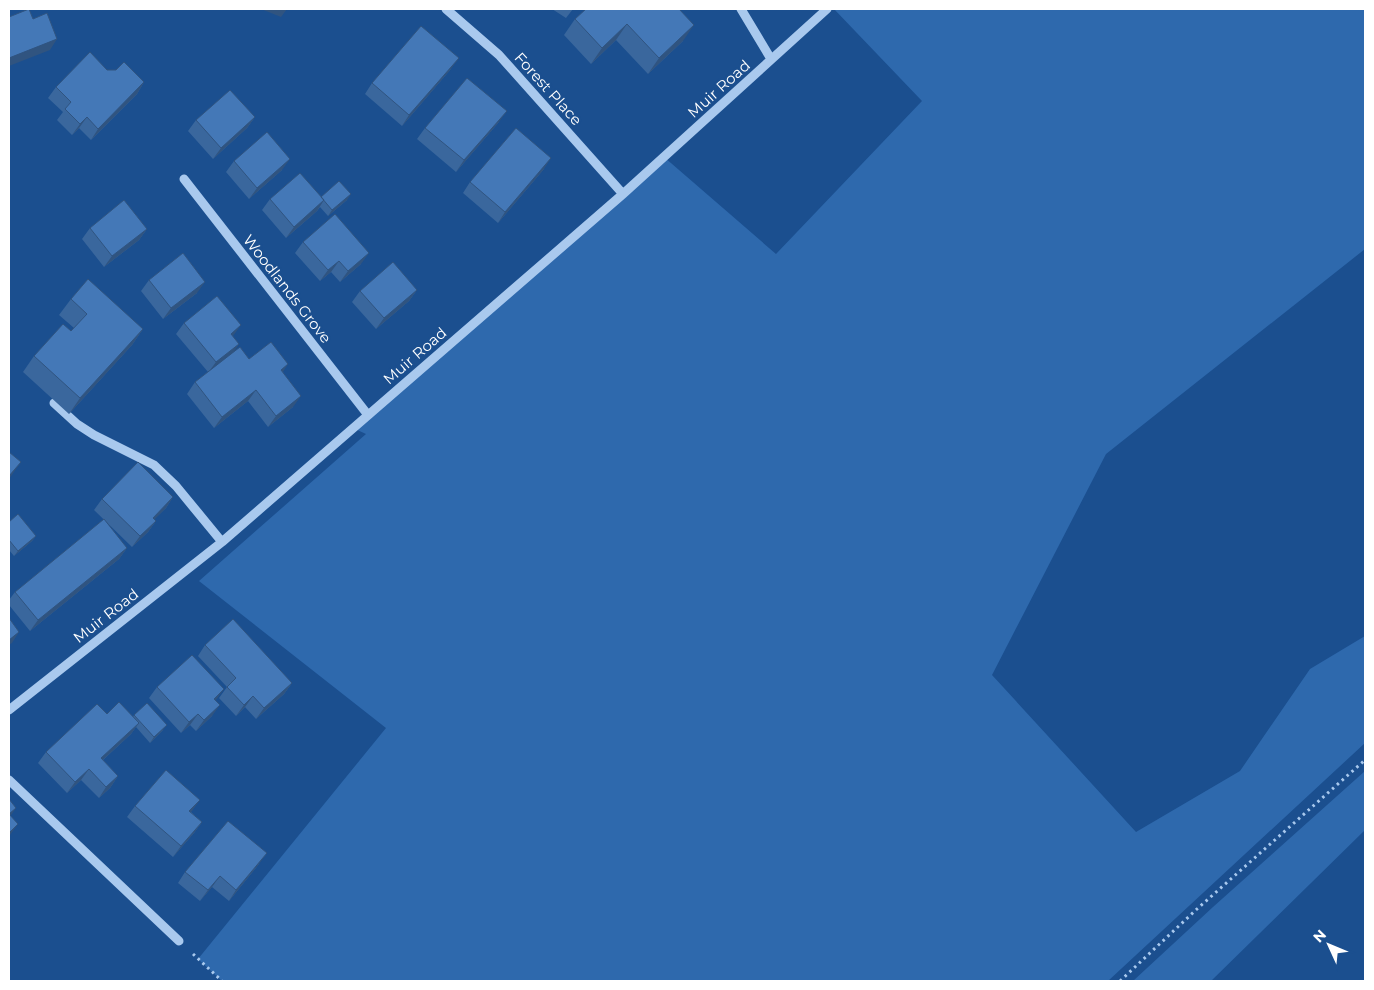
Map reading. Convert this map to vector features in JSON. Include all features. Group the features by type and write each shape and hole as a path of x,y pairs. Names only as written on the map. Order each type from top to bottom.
{"street":[{"name":"Forest Place","path":"446,9 499,55 623,194"},
{"path":"741,9 771,59"},
{"name":"Muir Road","path":"9,710 222,542 623,194 827,9"},
{"name":"Woodlands Grove","path":"184,179 368,415"},
{"path":"54,403 77,424 94,435 154,465 176,486 222,542"},
{"path":"9,780 179,941"}],"path":[{"path":"1120,981 1197,909 1365,760"},
{"path":"179,941 222,981"}],"shaded area":[{"path":"834,9 1365,9 1365,249 1106,454 992,675 1136,832 1240,771 1310,669 1365,636 1365,743 1108,981 222,981 198,959 386,728 199,581 366,434 353,428 664,157 776,254 922,101"},
{"path":"1365,771 1365,830 1211,981 1133,981 1213,907"}],"building":[{"path":"29,9 33,19 47,13 57,39 9,58 9,17"},
{"path":"586,9 679,9 694,25 659,58 627,24 602,48 575,19"},
{"path":"421,26 459,58 409,115 372,83"},
{"path":"90,52 107,70 116,70 124,62 144,82 98,129 87,117 80,124 65,109 71,102 56,87"},
{"path":"467,78 507,111 464,160 425,128"},
{"path":"230,90 255,117 221,148 196,120"},
{"path":"516,128 551,158 505,212 470,182"},
{"path":"267,132 290,159 257,188 234,161"},
{"path":"300,173 324,200 294,227 270,199"},
{"path":"339,181 351,194 332,210 321,197"},
{"path":"124,200 147,229 112,256 90,228"},
{"path":"335,214 369,253 348,271 339,261 328,270 303,242"},
{"path":"183,253 205,282 171,308 149,280"},
{"path":"393,262 417,290 384,318 360,291"},
{"path":"88,279 143,329 80,398 34,356 63,324 71,331 87,314 71,299"},
{"path":"217,296 241,325 231,334 239,344 216,362 184,323"},
{"path":"271,342 288,364 281,370 301,396 276,416 256,390 222,417 195,382 240,347 249,359"},
{"path":"9,452 21,462 9,476"},
{"path":"138,462 173,497 153,518 156,521 140,536 102,499"},
{"path":"18,514 36,536 18,551 9,540 9,522"},
{"path":"104,519 127,548 38,620 15,592"},
{"path":"9,618 19,632 9,640"},
{"path":"233,619 292,683 264,708 253,696 244,705 227,687 236,678 205,645"},
{"path":"192,655 224,689 214,699 220,705 204,720 198,714 189,722 157,687"},
{"path":"119,702 139,723 101,758 118,776 106,787 89,769 75,782 46,752 97,704 107,714"},
{"path":"147,703 167,725 154,737 134,715"},
{"path":"166,770 200,800 189,811 202,822 181,846 135,806"},
{"path":"9,799 16,808 9,814"},
{"path":"9,814 18,824 9,833"},
{"path":"228,821 267,853 236,890 220,876 208,890 185,872"}]}
